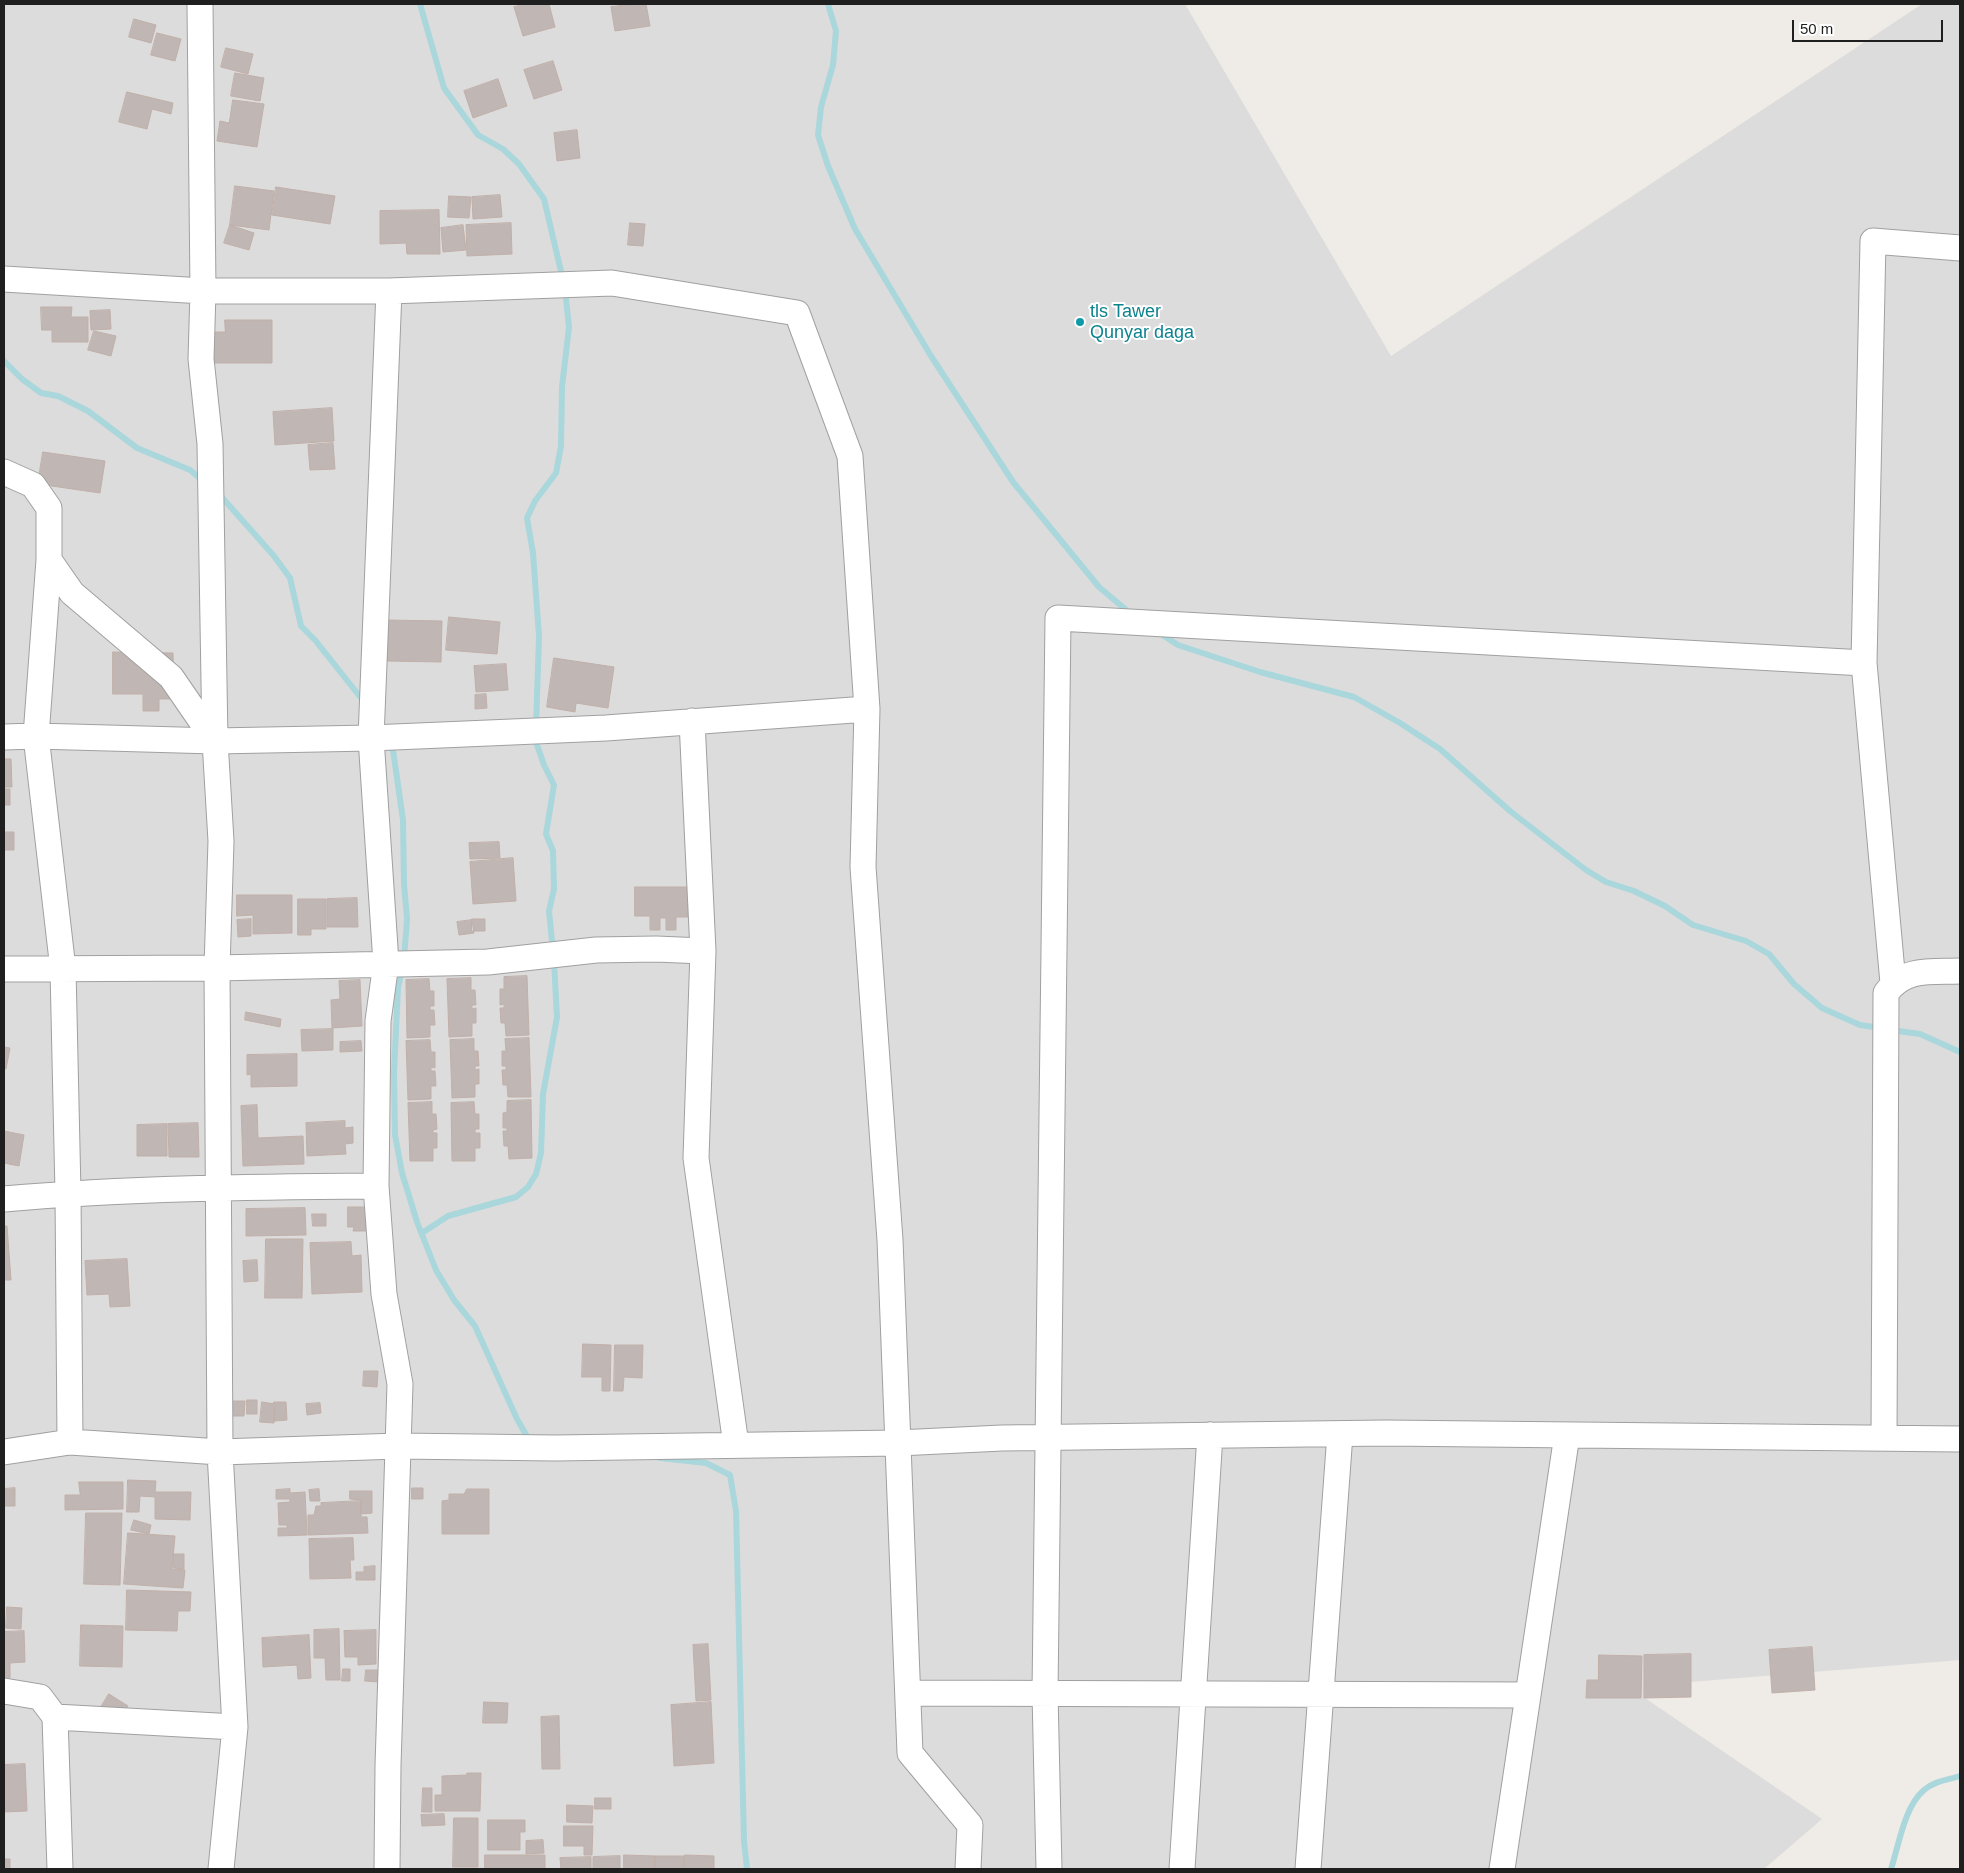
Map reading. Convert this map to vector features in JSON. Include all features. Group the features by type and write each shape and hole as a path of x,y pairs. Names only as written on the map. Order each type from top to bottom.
{"street":[{"path":"200,4 204,291 201,359 210,444 215,742 221,841 216,968 220,1452 235,1728 221,1869"},
{"path":"1893,983 1864,663 1873,241 1960,248"},
{"path":"4,279 204,291 389,291 612,283 797,313 850,456 867,709 864,867 890,1240 910,1753 970,1825 968,1869"},
{"path":"387,1869 400,1384 384,1294 376,1186 378,1021 386,963 371,738 389,291"},
{"path":"4,472 33,485 49,508 49,560 36,736 64,969 70,1442"},
{"path":"49,560 72,593 171,677 215,742"},
{"path":"1049,1869 1045,1693 1058,618 1864,663"},
{"path":"4,736 215,742 371,738 606,728 867,709"},
{"path":"692,722 703,951 696,1158 736,1445"},
{"path":"4,968 216,968 488,962 596,950 656,948 703,951"},
{"path":"1884,1438 1886,993 1893,983 1904,976 1922,972 1960,971"},
{"path":"4,1200 68,1193 217,1188 376,1186"},
{"path":"4,1452 70,1442 220,1452 398,1446 555,1448 898,1443 1049,1437 1210,1435 1340,1434 1960,1438"},
{"path":"1308,1869 1340,1434"},
{"path":"1182,1869 1210,1435"},
{"path":"1502,1869 1567,1435"},
{"path":"4,1691 40,1697 55,1717 60,1869"},
{"path":"908,1693 1528,1695"},
{"path":"55,1717 235,1728"}],"shaded area":[{"path":"4,4 1185,4 1391,356 1922,4 1960,4 1960,1660 1690,1682 1645,1698 1822,1819 1764,1869 4,1869"}],"building":[{"path":"527,4 549,4 555,27 523,36 514,7"},
{"path":"646,4 650,26 615,31 611,7"},
{"path":"134,19 156,25 151,43 129,37"},
{"path":"157,33 181,39 175,61 151,55"},
{"path":"226,48 253,54 248,74 221,67"},
{"path":"553,61 562,90 534,99 524,70"},
{"path":"235,73 264,78 260,101 231,96"},
{"path":"498,79 507,106 473,118 464,91"},
{"path":"127,92 173,103 171,114 152,109 147,129 119,122"},
{"path":"233,100 264,104 257,147 217,141 220,121 229,123"},
{"path":"577,130 580,158 557,161 554,133"},
{"path":"235,186 274,191 269,230 230,225"},
{"path":"276,187 335,196 330,224 272,215"},
{"path":"500,195 502,217 473,219 472,197"},
{"path":"449,196 471,197 469,218 448,217"},
{"path":"439,210 440,254 407,254 406,243 380,244 380,211"},
{"path":"511,223 512,254 467,256 466,225"},
{"path":"630,223 645,224 643,246 628,245"},
{"path":"230,225 254,233 249,250 224,243"},
{"path":"463,225 466,250 443,252 441,228"},
{"path":"41,307 72,307 71,317 88,317 88,342 52,342 52,330 42,330"},
{"path":"110,310 111,329 91,330 90,311"},
{"path":"225,320 272,320 272,363 209,363 209,332 225,332"},
{"path":"94,331 116,336 111,356 88,350"},
{"path":"332,408 334,441 275,445 273,412"},
{"path":"333,443 335,469 310,470 308,445"},
{"path":"43,452 105,461 100,493 38,484"},
{"path":"449,617 500,622 497,654 446,650"},
{"path":"388,620 442,621 441,662 387,661"},
{"path":"113,652 173,653 174,699 159,699 159,711 143,711 143,694 113,694"},
{"path":"554,658 614,667 608,708 576,703 575,712 547,707"},
{"path":"506,664 508,690 476,692 474,666"},
{"path":"486,694 487,708 475,709 475,695"},
{"path":"4,759 11,759 12,787 4,787"},
{"path":"4,789 10,789 10,805 4,805"},
{"path":"4,832 14,832 14,850 4,850"},
{"path":"499,842 500,858 470,859 469,843"},
{"path":"513,858 516,901 473,904 470,862"},
{"path":"635,887 693,887 693,917 676,917 676,930 666,930 666,918 660,918 660,930 650,930 650,916 635,916"},
{"path":"237,895 292,895 292,933 253,934 253,915 237,916"},
{"path":"357,898 358,927 327,927 327,899"},
{"path":"298,899 326,899 326,929 311,929 311,935 298,935"},
{"path":"251,919 251,936 238,937 237,920"},
{"path":"472,919 485,919 485,931 472,931"},
{"path":"472,920 474,933 459,935 457,922"},
{"path":"527,976 529,1035 506,1036 505,1023 501,1023 500,1008 504,1008 504,1004 500,1005 500,989 504,989 504,977"},
{"path":"471,978 471,990 475,990 476,1005 472,1005 472,1009 476,1008 476,1023 472,1023 472,1036 449,1037 447,979"},
{"path":"429,979 430,991 434,991 434,1006 430,1006 430,1010 434,1010 435,1025 430,1025 430,1037 407,1038 406,980"},
{"path":"360,980 362,1026 332,1028 331,1000 340,999 339,981"},
{"path":"246,1012 281,1019 280,1027 245,1020"},
{"path":"333,1029 333,1050 302,1051 301,1030"},
{"path":"529,1038 531,1097 508,1097 507,1085 503,1085 502,1070 506,1070 506,1066 502,1066 502,1051 506,1051 505,1039"},
{"path":"474,1039 474,1051 478,1051 479,1066 475,1066 475,1070 479,1069 479,1084 475,1084 475,1097 452,1098 450,1040"},
{"path":"430,1040 431,1052 435,1052 435,1068 431,1067 431,1071 435,1071 436,1086 431,1086 431,1099 408,1100 406,1041"},
{"path":"361,1041 362,1051 340,1052 340,1042"},
{"path":"4,1047 10,1048 6,1069 4,1068"},
{"path":"297,1054 297,1086 251,1087 251,1074 247,1075 247,1055"},
{"path":"531,1100 532,1158 509,1159 508,1146 504,1146 503,1131 507,1131 507,1128 503,1128 503,1113 507,1112 507,1101"},
{"path":"432,1102 432,1114 436,1114 437,1129 433,1130 433,1133 437,1133 437,1148 433,1148 433,1161 410,1161 408,1103"},
{"path":"474,1102 475,1114 479,1114 479,1129 475,1129 475,1133 480,1133 480,1148 475,1148 475,1161 452,1161 451,1103"},
{"path":"257,1105 258,1138 303,1136 304,1164 243,1166 241,1106"},
{"path":"345,1121 345,1128 353,1127 353,1143 345,1144 346,1154 307,1156 306,1123"},
{"path":"198,1123 199,1157 169,1157 168,1124"},
{"path":"167,1124 167,1156 137,1156 137,1125"},
{"path":"4,1131 24,1135 19,1166 4,1163"},
{"path":"348,1207 366,1207 366,1231 353,1231 354,1227 348,1227"},
{"path":"305,1208 306,1235 246,1236 246,1209"},
{"path":"312,1214 326,1214 326,1226 313,1226"},
{"path":"4,1226 7,1226 11,1280 4,1280"},
{"path":"266,1239 303,1239 302,1298 265,1298"},
{"path":"351,1242 352,1256 361,1255 362,1292 312,1294 310,1243"},
{"path":"127,1259 130,1306 110,1307 109,1294 87,1295 85,1261"},
{"path":"257,1260 258,1281 244,1282 243,1261"},
{"path":"583,1344 611,1345 610,1391 602,1391 602,1377 582,1377"},
{"path":"615,1345 643,1345 642,1378 624,1377 623,1391 614,1391"},
{"path":"364,1371 378,1371 377,1387 363,1386"},
{"path":"247,1400 257,1400 257,1414 247,1414"},
{"path":"231,1401 245,1401 244,1416 231,1416"},
{"path":"262,1402 275,1404 274,1423 260,1422"},
{"path":"274,1402 286,1402 287,1420 275,1421"},
{"path":"320,1403 321,1413 307,1415 306,1404"},
{"path":"128,1480 156,1481 155,1492 191,1492 190,1520 155,1519 155,1497 140,1496 139,1512 127,1512"},
{"path":"79,1482 123,1482 123,1509 65,1510 65,1495 80,1495"},
{"path":"15,1488 15,1506 4,1506 4,1489"},
{"path":"412,1488 423,1488 423,1499 412,1499"},
{"path":"290,1489 290,1493 305,1492 307,1535 278,1536 278,1528 287,1528 287,1525 279,1525 278,1503 290,1502 290,1499 276,1499 276,1490"},
{"path":"319,1489 320,1501 310,1501 309,1490"},
{"path":"467,1489 489,1489 489,1534 442,1534 442,1501 449,1500 449,1494 464,1494"},
{"path":"350,1491 372,1491 372,1513 361,1514 361,1500 350,1499"},
{"path":"361,1501 361,1517 367,1517 368,1533 308,1535 308,1515 314,1515 316,1506 321,1506 321,1503"},
{"path":"86,1513 122,1513 120,1585 84,1584"},
{"path":"134,1520 151,1525 149,1534 131,1530"},
{"path":"128,1533 175,1536 172,1569 185,1570 183,1588 124,1584"},
{"path":"353,1538 354,1560 350,1560 351,1578 310,1579 309,1539"},
{"path":"174,1554 184,1554 184,1569 174,1568"},
{"path":"375,1566 375,1580 356,1580 356,1572 364,1572 364,1567"},
{"path":"127,1590 191,1592 190,1611 178,1611 177,1631 126,1630"},
{"path":"7,1607 22,1608 21,1629 6,1628"},
{"path":"81,1625 123,1626 122,1667 80,1666"},
{"path":"339,1629 340,1680 326,1680 325,1658 314,1658 314,1630"},
{"path":"376,1630 376,1664 358,1665 358,1657 345,1657 344,1631"},
{"path":"24,1631 25,1662 10,1663 10,1678 4,1679 4,1632"},
{"path":"309,1635 311,1678 298,1679 297,1665 263,1667 262,1638"},
{"path":"708,1644 711,1700 696,1701 693,1645"},
{"path":"1812,1647 1815,1690 1772,1693 1769,1650"},
{"path":"1691,1654 1691,1697 1644,1698 1644,1655"},
{"path":"1599,1655 1642,1656 1641,1698 1586,1698 1587,1680 1598,1680"},
{"path":"343,1669 350,1669 350,1681 342,1681"},
{"path":"366,1670 380,1670 379,1682 365,1681"},
{"path":"109,1694 128,1706 119,1719 101,1707"},
{"path":"484,1702 508,1703 507,1723 483,1723"},
{"path":"711,1702 714,1763 674,1766 671,1705"},
{"path":"559,1716 560,1769 542,1769 541,1717"},
{"path":"25,1764 27,1811 4,1812 4,1765"},
{"path":"467,1773 481,1773 480,1811 435,1811 435,1795 442,1795 442,1776 467,1775"},
{"path":"423,1788 432,1788 432,1812 422,1812"},
{"path":"595,1798 611,1798 611,1809 595,1809"},
{"path":"567,1805 593,1806 592,1823 567,1822"},
{"path":"444,1814 445,1825 422,1826 421,1815"},
{"path":"454,1818 478,1818 478,1867 453,1867"},
{"path":"488,1820 525,1820 525,1832 520,1832 520,1850 488,1850"},
{"path":"564,1826 593,1826 592,1855 584,1855 584,1846 564,1846"},
{"path":"543,1840 544,1853 526,1854 526,1841"},
{"path":"485,1855 545,1855 545,1869 485,1869"},
{"path":"624,1855 655,1856 655,1869 624,1869"},
{"path":"685,1855 714,1856 714,1869 685,1869"},
{"path":"620,1856 620,1869 593,1869 593,1857"},
{"path":"655,1856 684,1856 684,1869 655,1869"},
{"path":"591,1857 591,1869 561,1869 560,1858"},
{"path":"4,1859 10,1859 10,1869 4,1869"}],"waterway":[{"path":"420,4 444,88 478,135 503,149 519,164 544,199 563,280"},
{"path":"828,4 836,31 833,65 821,107 818,135 828,166 855,229 931,356 1013,482 1099,587 1131,614"},
{"path":"536,727 539,636 533,553 527,518 535,501 556,473 561,446 562,387 569,327 565,290"},
{"path":"4,361 22,379 41,393 58,396 88,411 137,448 190,470 203,481"},
{"path":"219,494 274,556 290,578 301,626 315,640 365,703"},
{"path":"1158,632 1178,645 1260,672 1354,697 1400,723 1440,749 1510,811 1586,870 1606,882 1634,891 1665,906 1693,925 1746,941 1769,954 1794,984 1822,1008 1860,1025 1881,1028"},
{"path":"536,737 544,765 554,785 546,834 553,851 554,889 549,911 553,951"},
{"path":"389,744 393,750 403,820 404,884 407,919 404,959"},
{"path":"422,1233 448,1216 516,1197 528,1187 536,1174 541,1153 543,1094 557,1017 554,961"},
{"path":"402,969 398,988 394,1072 395,1135 402,1173 417,1222 436,1270 454,1300 475,1326 517,1419 528,1438 532,1440"},
{"path":"1891,1030 1920,1034 1960,1052"},
{"path":"660,1458 706,1463 730,1475 736,1511 744,1841 747,1869"},
{"path":"1891,1869 1903,1827 1917,1797 1932,1785 1960,1776"}],"place":[{"name":"tls Tawer Qunyar daga","path":"1080,322"}]}
